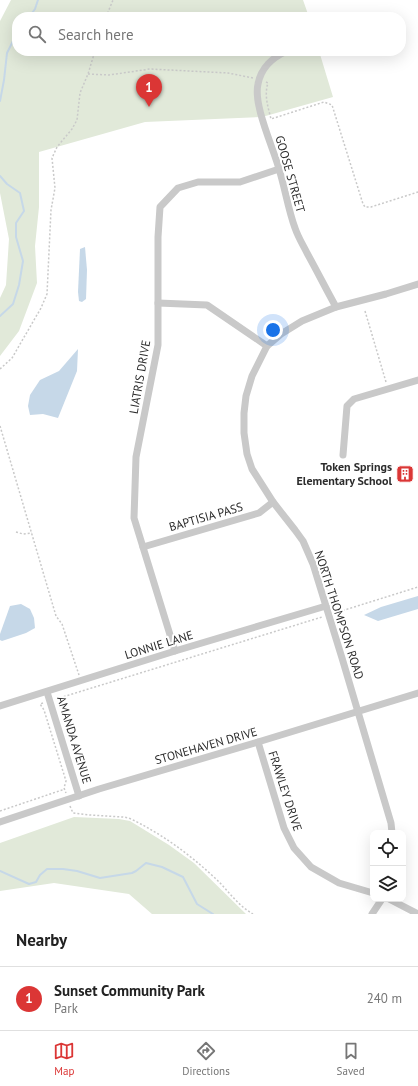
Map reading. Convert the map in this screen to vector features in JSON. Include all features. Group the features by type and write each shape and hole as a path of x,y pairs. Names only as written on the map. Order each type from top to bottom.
{"street":[{"name":"GOOSE STREET","path":"278,56 272,60 261,74 257,90 257,99 280,170 295,229 336,307"},
{"name":"LIATRIS DRIVE","path":"175,651 134,518 136,457 158,345 158,237 160,207 178,188 198,182 240,182 280,170"},
{"name":"NORTH THOMPSON ROAD","path":"392,830 391,823 358,711 313,564 303,541 273,502 252,468 247,454 244,433 246,396 252,376 268,346 281,334 302,321 336,307 418,284"},
{"path":"158,303 207,305 268,346"},
{"path":"343,455 347,406 354,399 418,380"},
{"name":"BAPTISIA PASS","path":"143,547 259,513 273,502"},
{"name":"LONNIE LANE","path":"0,706 175,651 326,606"},
{"name":"AMANDA AVENUE","path":"47,692 80,796"},
{"name":"STONEHAVEN DRIVE","path":"0,822 154,772 418,693"},
{"name":"FRAWLEY DRIVE","path":"258,742 284,828 294,848 311,867 339,883 370,892"},
{"path":"372,914 380,902"},
{"path":"395,902 418,914"}],"path":[{"path":"108,12 113,0"},
{"path":"0,369 12,358 41,308 47,294 52,210 55,188 52,158 57,147 72,129 77,120 80,93 93,56"},
{"path":"88,74 109,75 150,69 228,73 250,76 268,83 266,89 267,102 272,119 324,102 332,105 365,207 370,207 418,192"},
{"path":"365,311 388,388"},
{"path":"0,426 56,616 62,624 84,690"},
{"path":"0,441 4,440"},
{"path":"16,532 23,534 32,533"},
{"path":"0,811 65,789 66,781 44,710 40,704 418,587"},
{"path":"69,804 73,813 129,818 147,827 172,842 195,860 216,879 245,910 253,914"}],"green space":[{"path":"11,0 303,0 307,12 12,12 12,56 321,56 333,97 262,117 145,122 39,152 39,207 35,246 37,283 19,331 0,356 0,298 6,285 9,239 0,193 0,21"},
{"path":"74,817 119,819 130,821 169,845 194,863 246,914 152,914 129,894 54,883 0,891 0,843"}],"water":[{"path":"85,247 87,270 86,299 82,302 79,301 78,292 80,249"},
{"path":"78,349 77,371 58,418 43,414 30,415 28,406 30,395 40,380 59,371"},
{"path":"418,596 418,609 378,621 364,615 381,607"},
{"path":"21,604 30,609 34,618 35,628 26,633 2,641 0,640 0,634 10,606"}],"waterway":[{"path":"33,12 38,0"},
{"path":"0,101 7,53 12,43"},
{"path":"0,176 7,184 20,193 24,211 16,223 16,237 23,261 19,285 13,304 0,316"},
{"path":"0,871 29,884 36,882 40,875 47,869 77,871 100,878 132,873 146,863 162,867 183,877 197,904 213,914"}],"place":[{"name":"Sunset Community Park","path":"149,107"},
{"name":"Token Springs Elementary School","path":"405,474"}]}
